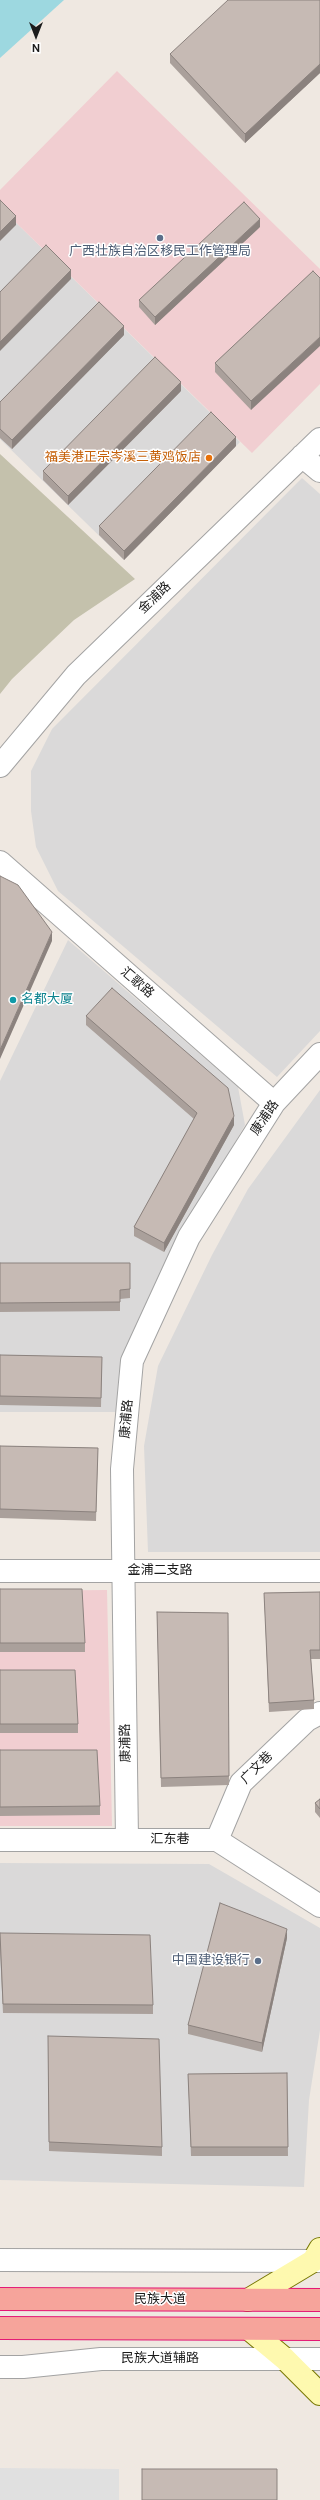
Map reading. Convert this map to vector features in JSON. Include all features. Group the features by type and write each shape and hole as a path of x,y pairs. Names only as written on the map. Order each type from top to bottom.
{"highway":[{"name":"民族大道","path":"0,2299 320,2300"},
{"path":"0,2328 320,2329"}],"main road":[{"path":"248,2300 318,2257"},
{"path":"249,2329 285,2359 320,2394"}],"street":[{"name":"金浦路","path":"0,766 76,675 320,439"},
{"path":"302,456 320,471"},
{"name":"汇歌路","path":"0,862 274,1103"},
{"name":"康浦路","path":"127,1840 125,1570 122,1469 132,1361 190,1237 274,1103 320,1054"},
{"name":"金浦二支路","path":"0,1571 320,1571"},
{"name":"广文巷","path":"217,1840 240,1783 307,1720 320,1713"},
{"name":"汇东巷","path":"0,1840 217,1840"},
{"path":"217,1840 320,1906"},
{"path":"0,2260 318,2257"},
{"name":"民族大道辅路","path":"0,2367 24,2367 100,2359 320,2359"}],"shaded area":[{"name":"广西壮族自治区移民工作管理局","path":"117,71 320,269 320,384 252,453 0,207 0,190"},
{"path":"0,207 240,442 124,560 0,439"},
{"path":"0,454 135,579 74,620 12,679 0,694"},
{"path":"302,478 320,494 320,1031 277,1077 58,891 36,847 31,811 31,771 52,729"},
{"path":"68,940 238,1087 245,1125 171,1254 120,1412 0,1412 0,1081"},
{"path":"320,1090 320,1552 148,1552 144,1446 158,1366 212,1255 248,1189"},
{"path":"107,1590 112,1826 0,1826 0,1591"},
{"path":"0,1863 209,1864 320,1928 320,2030 309,2100 304,2187 0,2180"},
{"path":"0,2468 119,2469 119,2500 0,2500"}],"water":[{"path":"0,0 64,0 0,58"}],"building":[{"path":"228,0 320,0 320,64 245,134 170,54"},
{"path":"0,200 16,216 0,232"},
{"path":"244,202 260,219 155,317 139,300"},
{"path":"46,245 71,270 0,342 0,292"},
{"path":"313,271 320,278 320,337 251,401 215,363"},
{"path":"99,302 124,326 12,440 0,429 0,402"},
{"path":"155,357 181,382 68,496 43,471"},
{"path":"211,412 236,437 124,551 99,526"},
{"name":"名都大厦","path":"0,876 18,885 52,932 0,1050"},
{"path":"112,988 228,1088 234,1116 164,1243 134,1227 197,1113 86,1016"},
{"path":"0,1263 130,1263 130,1289 120,1290 120,1302 0,1303"},
{"path":"0,1355 102,1357 101,1398 0,1396"},
{"path":"0,1446 98,1448 96,1512 0,1509"},
{"path":"0,1589 82,1589 85,1643 0,1643"},
{"path":"320,1592 320,1650 310,1650 314,1700 269,1703 264,1593"},
{"path":"157,1612 228,1613 229,1776 161,1778"},
{"path":"0,1670 75,1670 78,1724 0,1724"},
{"path":"0,1750 97,1750 100,1806 0,1807"},
{"path":"320,1799 320,1809 315,1803"},
{"path":"220,1903 287,1929 262,2043 188,2025"},
{"path":"0,1933 150,1935 153,2005 3,2004"},
{"path":"48,2036 159,2039 162,2147 49,2142"},
{"path":"287,2073 288,2147 191,2147 188,2074"},
{"path":"142,2469 277,2469 277,2500 142,2500"}],"place":[{"name":"广西壮族自治区移民工作管理局","path":"160,238"},
{"name":"福美港正宗岑溪三黄鸡饭店","path":"209,458"},
{"name":"名都大厦","path":"13,1000"},
{"name":"中国建设银行","path":"258,1961"}]}
